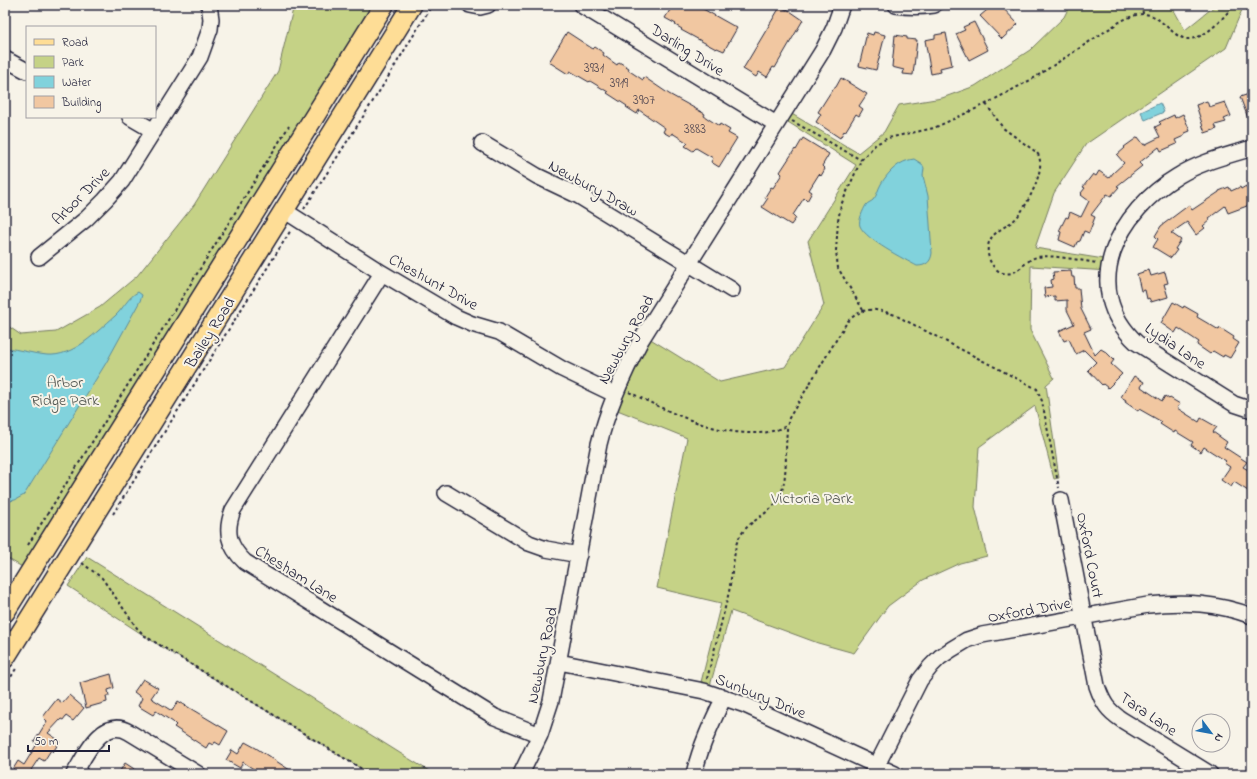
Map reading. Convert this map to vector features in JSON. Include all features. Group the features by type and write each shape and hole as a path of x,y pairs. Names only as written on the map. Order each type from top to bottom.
{"main road":[{"name":"Bailey Road","path":"5,612 384,5"},
{"name":"Bailey Road","path":"11,662 291,215 412,5"}],"street":[{"name":"Arbor Drive","path":"39,257 86,219 122,181 200,57 210,29 211,19 209,5"},
{"path":"470,5 480,7 488,5"},
{"name":"Darling Drive","path":"583,5 779,119"},
{"name":"Newbury Road","path":"521,774 540,736 551,701 599,444 604,423 616,390 641,340 830,37 842,5"},
{"path":"896,5 921,7 934,5"},
{"path":"5,59 26,70"},
{"path":"132,118 154,131"},
{"name":"Newbury Draw","path":"482,143 537,176 579,196 732,290"},
{"name":"Lydia Lane","path":"1252,148 1193,168 1161,187 1140,207 1124,229 1113,250 1109,265 1108,286 1112,304 1120,322 1133,339 1146,349 1234,404 1252,410"},
{"name":"Cheshunt Drive","path":"291,215 382,273 456,316 472,324 499,332 562,369 616,390"},
{"name":"Chesham Lane","path":"382,273 234,510 230,519 229,531 231,542 236,554 252,566 495,717 540,736"},
{"path":"446,493 529,543 546,549 579,555"},
{"name":"Oxford Court","path":"1061,500 1084,617"},
{"name":"Oxford Drive","path":"877,765 920,680 940,656 967,640 1148,605 1173,602 1213,605 1252,616"},
{"name":"Tara Lane","path":"1084,617 1097,686 1102,700 1110,712 1210,774"},
{"name":"Sunbury Drive","path":"559,662 704,691 724,697 745,705 895,774"},
{"path":"694,774 705,736 724,697"},
{"path":"74,774 100,735 108,730 118,728 129,732 198,774"}],"path":[{"path":"112,517 291,215 382,87 432,5"},
{"path":"1142,5 1143,14"},
{"path":"863,310 838,268 836,251 838,221 841,205 861,160 876,144 888,138 934,128 986,104 1034,78 1121,21 1133,16 1143,14 1150,15 1159,19 1166,27 1178,36 1188,39 1197,37 1208,31 1221,20 1234,5"},
{"path":"986,104 1003,128 1036,152 1040,157 1039,174 1027,201 1017,216 991,238 988,250 988,258 991,264 996,270 1007,273 1013,273 1029,260 1045,256 1109,265"},
{"path":"779,119 794,122 861,160"},
{"path":"27,546 290,125"},
{"path":"704,691 726,605 738,538 779,498 782,490 784,475 787,426 792,412 847,322 855,314 863,310 885,312 895,315 1037,389 1042,401 1061,500"},
{"path":"616,390 688,419 737,432 758,433 775,431 787,426"},
{"path":"79,569 82,563 102,578 137,628 145,636 370,774"},
{"path":"5,687 11,662"}],"green space":[{"name":"Arbor Ridge Park","path":"293,5 375,5 24,568 5,557 5,324 21,335 56,332 100,307 137,276 194,205 278,71"},
{"name":"Victoria Park","path":"1070,5 1171,5 1185,30 1216,5 1244,5 1226,48 1086,144 1054,193 1035,248 1110,260 1108,271 1031,266 1030,330 1054,378 1046,385 1059,478 1054,479 1035,406 979,447 975,507 987,556 960,563 923,580 888,606 854,653 818,643 731,611 708,693 699,690 721,603 657,588 687,438 610,407 644,335 720,382 785,367 824,305 808,241 856,165 780,117 785,110 858,153 884,132 899,105 942,98 975,86 1030,50 1064,17"},
{"path":"87,557 434,774 370,774 154,642 68,586"}],"water":[{"path":"1160,103 1164,112 1145,120 1141,112"},
{"path":"914,159 922,164 924,168 923,176 928,196 932,253 928,263 917,266 877,243 860,226 861,216 866,205 872,201 887,175 899,164"},
{"path":"138,292 142,295 140,301 106,363 24,495 15,500 10,501 5,499 5,348 47,355 57,355 66,352 75,348 92,336 115,316 131,297"}],"building":[{"path":"673,5 696,5 737,28 724,51 717,48 716,49 681,30 682,29 675,25 676,24 665,18"},
{"path":"993,5 1000,5 1018,24 1002,39 980,16"},
{"path":"780,7 787,9 803,20 775,68 773,67 767,77 759,72 756,77 743,69"},
{"path":"974,22 988,50 969,60 956,34 965,30 963,27"},
{"path":"567,32 593,49 595,47 617,65 619,62 643,80 644,77 669,94 705,114 704,116 719,126 720,124 730,130 728,133 737,138 719,167 711,162 713,158 696,148 693,151 685,146 688,143 672,133 670,136 663,132 665,128 639,110 637,114 607,93 608,92 590,81 589,82 570,71 568,74 549,62"},
{"path":"874,32 885,35 876,70 859,66 867,33 873,35"},
{"path":"946,33 952,65 940,68 941,72 931,74 925,40 935,38 935,35"},
{"path":"895,35 907,37 907,39 917,40 913,75 903,74 904,70 892,67"},
{"path":"841,78 867,94 859,106 863,109 859,116 856,114 840,138 816,122 821,114 818,112"},
{"path":"1252,93 1252,126 1251,126 1240,97"},
{"path":"1207,101 1209,107 1225,102 1231,116 1224,119 1226,122 1215,125 1217,129 1205,133 1196,105"},
{"path":"1183,114 1190,131 1185,133 1184,136 1175,140 1177,144 1161,151 1159,147 1139,163 1142,166 1117,186 1119,187 1111,196 1107,194 1091,215 1095,217 1089,233 1084,231 1080,241 1077,242 1075,247 1059,240 1061,232 1059,231 1066,217 1068,218 1070,212 1081,217 1089,201 1081,195 1081,193 1085,188 1083,187 1093,174 1096,176 1099,171 1109,178 1124,163 1117,155 1125,148 1124,147 1138,137 1144,145 1160,137 1155,127 1161,124 1159,122 1174,115 1175,118"},
{"path":"803,138 829,154 822,166 825,169 821,176 819,174 809,190 812,192 807,201 804,198 793,215 796,218 791,225 762,207 768,198 765,197 771,187 773,188 782,174 780,172"},
{"path":"1246,186 1252,203 1228,213 1225,206 1209,218 1210,220 1203,226 1205,228 1196,235 1187,222 1171,233 1181,240 1175,249 1177,250 1171,258 1153,247 1158,239 1155,236 1161,226 1189,205 1192,210 1219,191 1229,187 1231,191 1240,187 1241,189"},
{"path":"1149,270 1151,276 1165,272 1168,283 1164,284 1168,297 1151,302 1149,298 1147,299 1145,290 1141,291 1137,274"},
{"path":"1071,271 1072,277 1074,277 1075,288 1079,288 1081,309 1091,329 1084,332 1095,355 1101,349 1106,352 1114,360 1111,364 1122,374 1108,388 1103,384 1102,385 1088,370 1096,362 1084,350 1076,354 1069,339 1064,341 1059,331 1074,324 1067,310 1067,300 1055,301 1055,296 1045,297 1044,288 1052,287 1051,280 1054,279 1053,272"},
{"path":"1173,302 1198,314 1197,317 1219,330 1220,328 1234,337 1233,339 1239,343 1230,358 1224,355 1223,357 1213,351 1210,354 1197,345 1199,342 1178,328 1175,333 1161,323"},
{"path":"1134,376 1144,382 1141,387 1162,401 1165,396 1169,399 1170,398 1180,404 1177,408 1199,422 1201,418 1217,427 1213,432 1227,442 1224,447 1247,462 1243,467 1252,472 1252,485 1248,491 1234,482 1231,487 1221,480 1230,467 1224,463 1226,461 1204,447 1201,452 1191,445 1193,442 1175,431 1174,433 1160,424 1162,422 1139,409 1138,411 1125,402 1126,400 1121,397"},
{"path":"111,674 114,688 108,690 109,696 106,696 107,702 86,708 80,683"},
{"path":"143,679 158,688 151,698 172,711 178,701 228,731 220,745 215,742 213,745 209,743 206,748 174,727 176,725 173,722 156,711 153,715 138,706 142,698 134,692"},
{"path":"69,695 84,708 73,721 66,716 63,720 61,719 48,733 60,741 53,752 51,750 44,761 39,758 31,770 38,774 10,774 18,761 24,765 37,744 34,742 47,721 43,717 57,699 62,703"},
{"path":"245,742 296,774 261,774 243,762 240,768 226,760 232,750 238,754"},
{"path":"125,763 142,774 118,774"}]}
